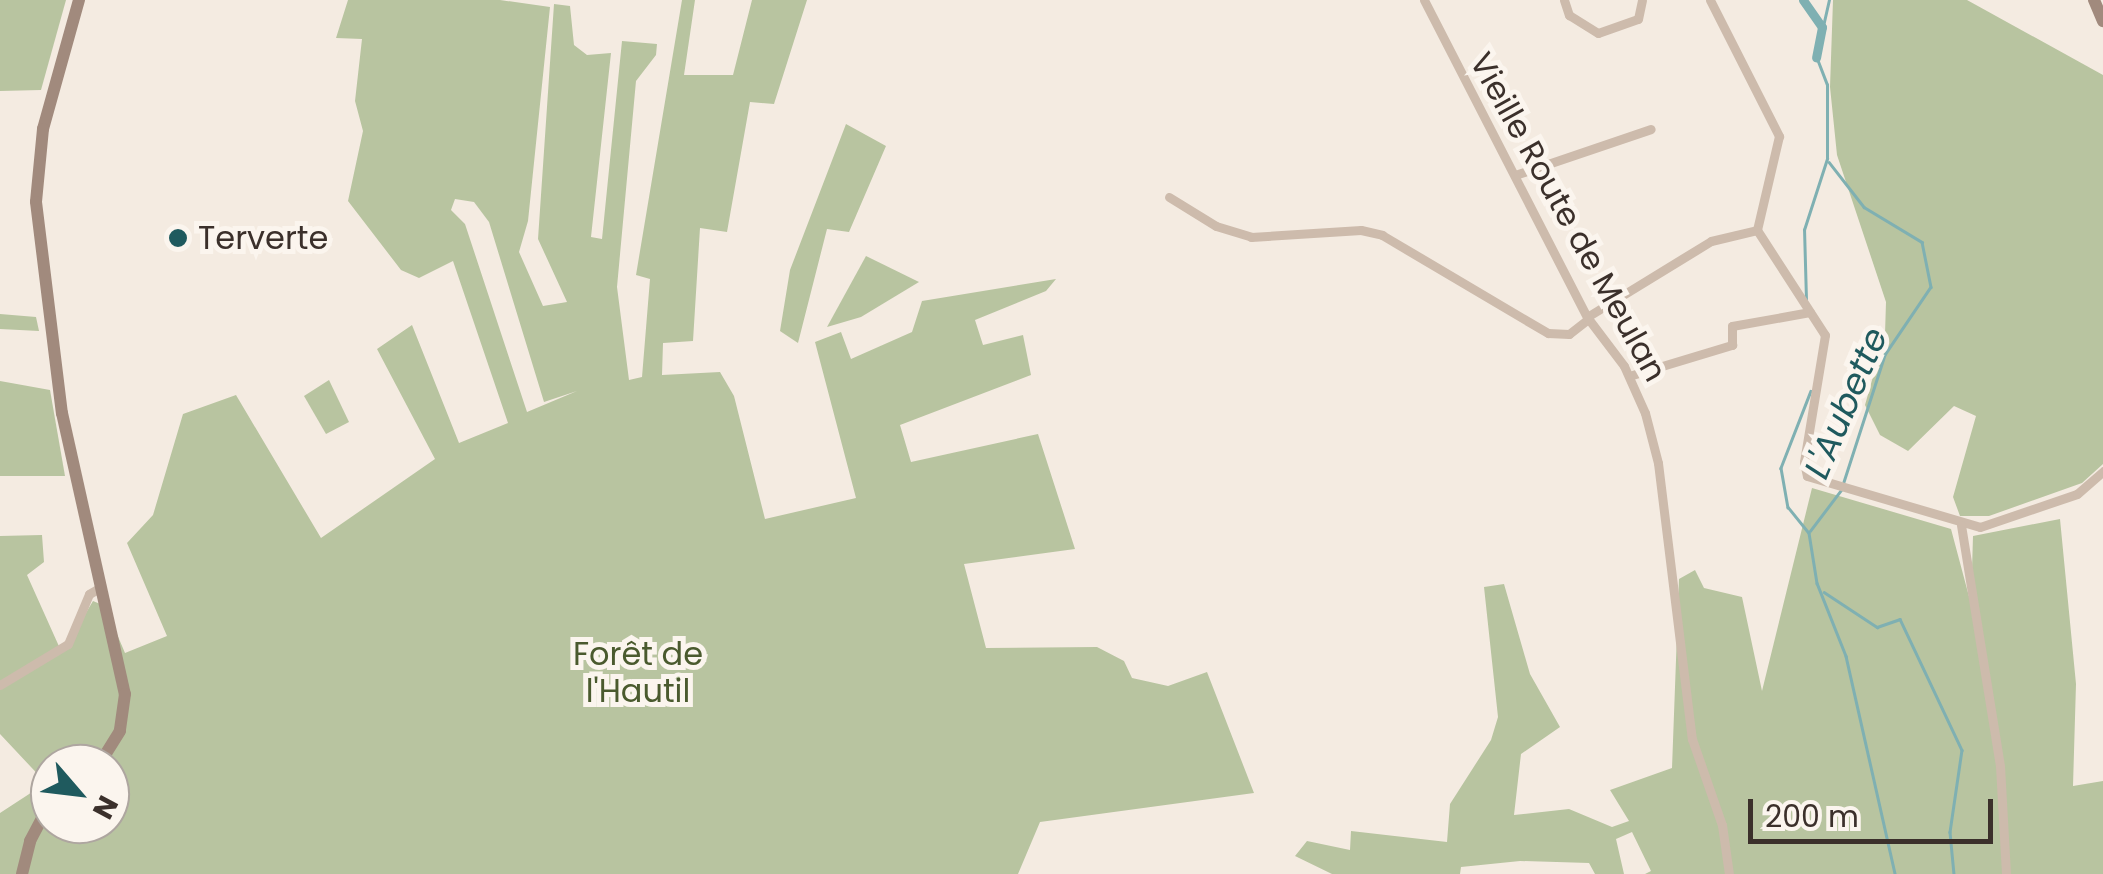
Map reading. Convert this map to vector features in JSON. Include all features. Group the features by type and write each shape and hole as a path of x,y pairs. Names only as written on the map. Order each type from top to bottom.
{"main road":[{"path":"80,0 43,129 36,202 62,413 125,694 120,731 112,744"},
{"path":"2094,0 2103,21"},
{"path":"22,874 30,841"}],"street":[{"name":"Vieille Route de Meulan","path":"1424,0 1518,174 1588,318 1629,376 1658,463 1692,739 1722,825 1729,874"},
{"path":"1564,0 1569,14 1598,33 1638,19 1642,0"},
{"path":"1710,0 1779,136 1756,230 1810,312 1827,349 1804,462 1807,476 1961,525 1994,524 2076,494 2103,471"},
{"path":"1518,174 1651,129"},
{"path":"1169,197 1216,226 1252,237 1360,230 1382,235 1548,333 1569,334 1711,241 1756,230"},
{"path":"1629,376 1732,345 1732,326 1810,312"},
{"path":"1961,525 2010,855 2006,874"},
{"path":"0,685 68,644 89,594 101,588"}],"green space":[{"path":"0,0 66,0 41,90 0,91"},
{"name":"Forêt de l'Hautil","path":"348,0 500,0 550,7 528,221 519,252 543,306 567,302 538,239 554,4 570,6 574,45 587,55 611,53 591,237 602,239 622,41 657,44 656,55 636,81 617,287 629,380 642,377 650,279 636,275 682,0 695,0 684,75 733,75 752,0 807,0 774,104 750,102 727,232 700,228 693,341 663,343 662,375 720,372 734,396 765,519 856,498 815,342 841,332 851,359 912,332 922,301 1056,279 1046,291 975,320 983,345 1023,335 1031,375 900,425 911,462 1038,434 1075,549 964,564 986,648 1097,647 1124,661 1132,678 1168,686 1207,672 1254,793 1040,822 1018,874 0,874 0,813 30,793 30,844 130,844 130,744 30,744 30,766 0,734 0,536 42,535 44,562 27,575 62,653 93,601 105,606 125,653 167,636 127,543 153,515 183,414 236,395 321,538 435,459 377,349 412,325 459,443 508,423 453,261 419,278 401,270 348,201 363,131 355,101 362,39 336,38","holes":["455,199 474,202 489,222 544,402 577,391 527,412 465,224 451,210"]},
{"path":"1833,0 1967,0 2103,75 2103,464 2082,483 1989,516 1960,516 1953,497 1976,416 1954,406 1908,451 1880,435 1865,405 1885,334 1886,302 1837,155 1830,87"},
{"path":"846,124 886,146 849,232 827,229 798,343 780,331 790,270"},
{"path":"866,256 919,282 861,317 827,327"},
{"path":"0,314 36,317 39,331 0,329"},
{"path":"329,380 349,422 326,434 304,396"},
{"path":"0,381 50,390 65,476 0,476"},
{"path":"1812,488 1951,529 1971,604 1973,536 2060,519 2076,684 2073,786 2103,781 2103,874 1645,874 1651,871 1632,832 1616,839 1624,874 1595,874 1589,863 1520,861 1461,867 1460,874 1332,874 1295,856 1307,841 1350,850 1351,831 1447,842 1450,804 1491,740 1498,717 1484,587 1504,584 1530,674 1560,727 1521,754 1514,815 1569,809 1612,827 1629,821 1610,790 1672,768 1679,579 1695,570 1704,588 1742,597 1762,691"}],"waterway":[{"name":"L'Aubette","path":"1803,0 1822,27 1816,57"},
{"name":"L'Aubette","path":"1806,300 1804,230 1827,159 1827,85 1816,57 1829,0"},
{"name":"L'Aubette","path":"1829,162 1864,207 1922,242 1931,287 1885,355 1844,482"},
{"name":"L'Aubette","path":"1811,391 1781,468 1788,507 1809,533 1817,583 1846,656 1895,874"},
{"name":"L'Aubette","path":"1810,531 1841,490"},
{"name":"L'Aubette","path":"1824,592 1877,627 1900,619 1962,750 1950,832 1954,874"}],"place":[{"name":"Terverte","path":"178,238"}]}
